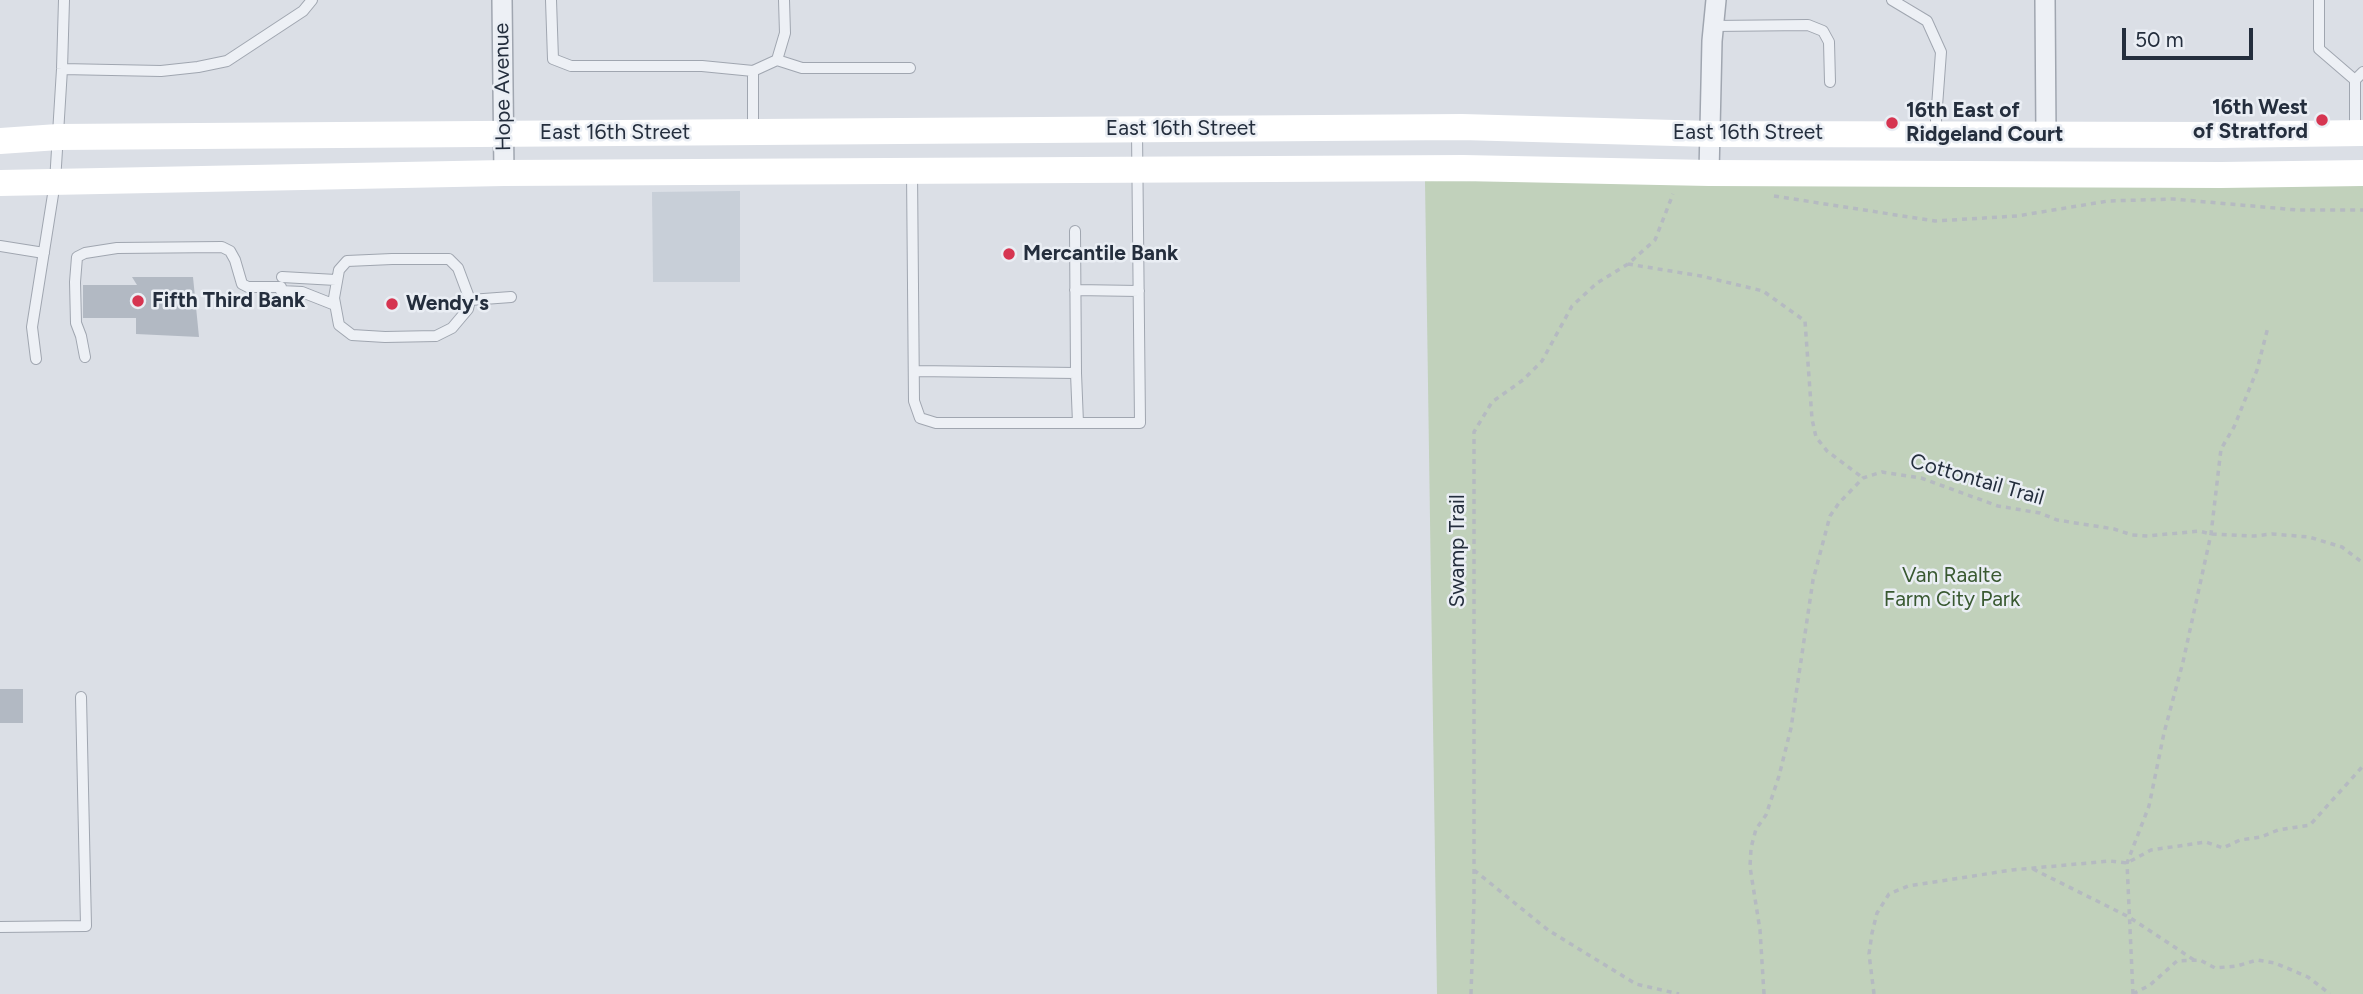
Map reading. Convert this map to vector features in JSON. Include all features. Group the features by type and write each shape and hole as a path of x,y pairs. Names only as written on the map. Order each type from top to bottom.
{"main road":[{"name":"East 16th Street","path":"0,141 58,136 1462,127 1710,134 2359,133"},
{"name":"East 16th Street","path":"0,183 505,173 1138,169 1464,168 1709,173 2221,175 2363,173"}],"street":[{"name":"Hope Avenue","path":"502,0 505,173"},
{"path":"1709,173 1716,0"},
{"path":"2045,0 2046,134"}],"lane":[{"path":"36,359 32,327 55,183 64,0"},
{"path":"62,69 161,71 227,61 303,11 312,0"},
{"path":"551,0 553,59 571,66 702,66 753,71 777,60 802,68 910,68"},
{"path":"777,60 785,33 784,0"},
{"path":"1892,0 1927,21 1941,52 1937,134"},
{"path":"2319,0 2319,49 2355,80 2359,133"},
{"path":"1713,26 1808,25 1823,30 1829,42 1830,82"},
{"path":"753,71 753,133"},
{"path":"2355,80 2363,72"},
{"path":"912,171 914,401 919,418 936,423 1140,422 1137,129"},
{"path":"1075,231 1078,422"},
{"path":"0,246 44,253"},
{"path":"85,357 76,323 75,282 77,257 85,253 117,248 222,247 230,251 242,284 248,287 337,280"},
{"path":"449,259 458,268 470,300 468,309 452,328 436,336 352,335 339,325 335,305 339,270 347,261 449,259"},
{"path":"281,285 335,305"},
{"path":"1075,290 1139,291"},
{"path":"470,300 511,297"},
{"path":"914,371 1076,373"},
{"path":"0,927 86,926 81,696"}],"path":[{"name":"Swamp Trail","path":"1471,994 1474,870 1474,432 1492,402 1523,380 1542,361 1572,306 1597,283 1628,264 1655,240 1675,189"},
{"path":"1767,195 1935,221 2017,216 2108,201 2134,200 2210,201 2297,210 2363,210"},
{"path":"1628,264 1701,276 1763,291 1805,321 1812,419 1816,437 1827,451 1863,478 1830,516 1813,580 1791,728 1779,776 1766,815 1756,829 1751,848 1750,867 1760,930 1764,994"},
{"path":"2196,961 2177,961 2150,985 2133,994 2127,863 2149,806 2211,534 2221,449 2234,427 2257,370 2269,327"},
{"name":"Cottontail Trail","path":"1863,478 1882,472 1921,478 1997,506 2040,513 2057,520 2114,529 2132,535 2199,531 2211,534 2309,537 2342,547 2363,564"},
{"path":"1874,994 1869,954 1872,933 1877,913 1889,894 1908,886 2033,869 2101,862 2127,863 2151,850 2206,842 2223,848 2240,840 2261,837 2278,830 2311,825 2363,766"},
{"path":"2033,869 2129,917 2196,961 2215,968 2237,966 2257,960 2275,963 2308,977 2330,994"},
{"path":"1474,870 1548,930 1636,984 1679,994"}],"shaded area":[{"path":"740,191 740,282 653,282 652,192"}],"green space":[{"name":"Van Raalte Farm City Park","path":"1425,181 2363,183 2363,994 1437,994"}],"building":[{"name":"Fifth Third Bank","path":"132,277 193,277 199,337 136,334 136,318 83,318 83,285 137,285"},
{"path":"0,689 23,689 23,723 0,723"}],"place":[{"name":"16th West of Stratford","path":"2322,120"},
{"name":"16th East of Ridgeland Court","path":"1892,123"},
{"name":"Mercantile Bank","path":"1009,254"},
{"name":"Fifth Third Bank","path":"138,301"},
{"name":"Wendy's","path":"392,304"}]}
